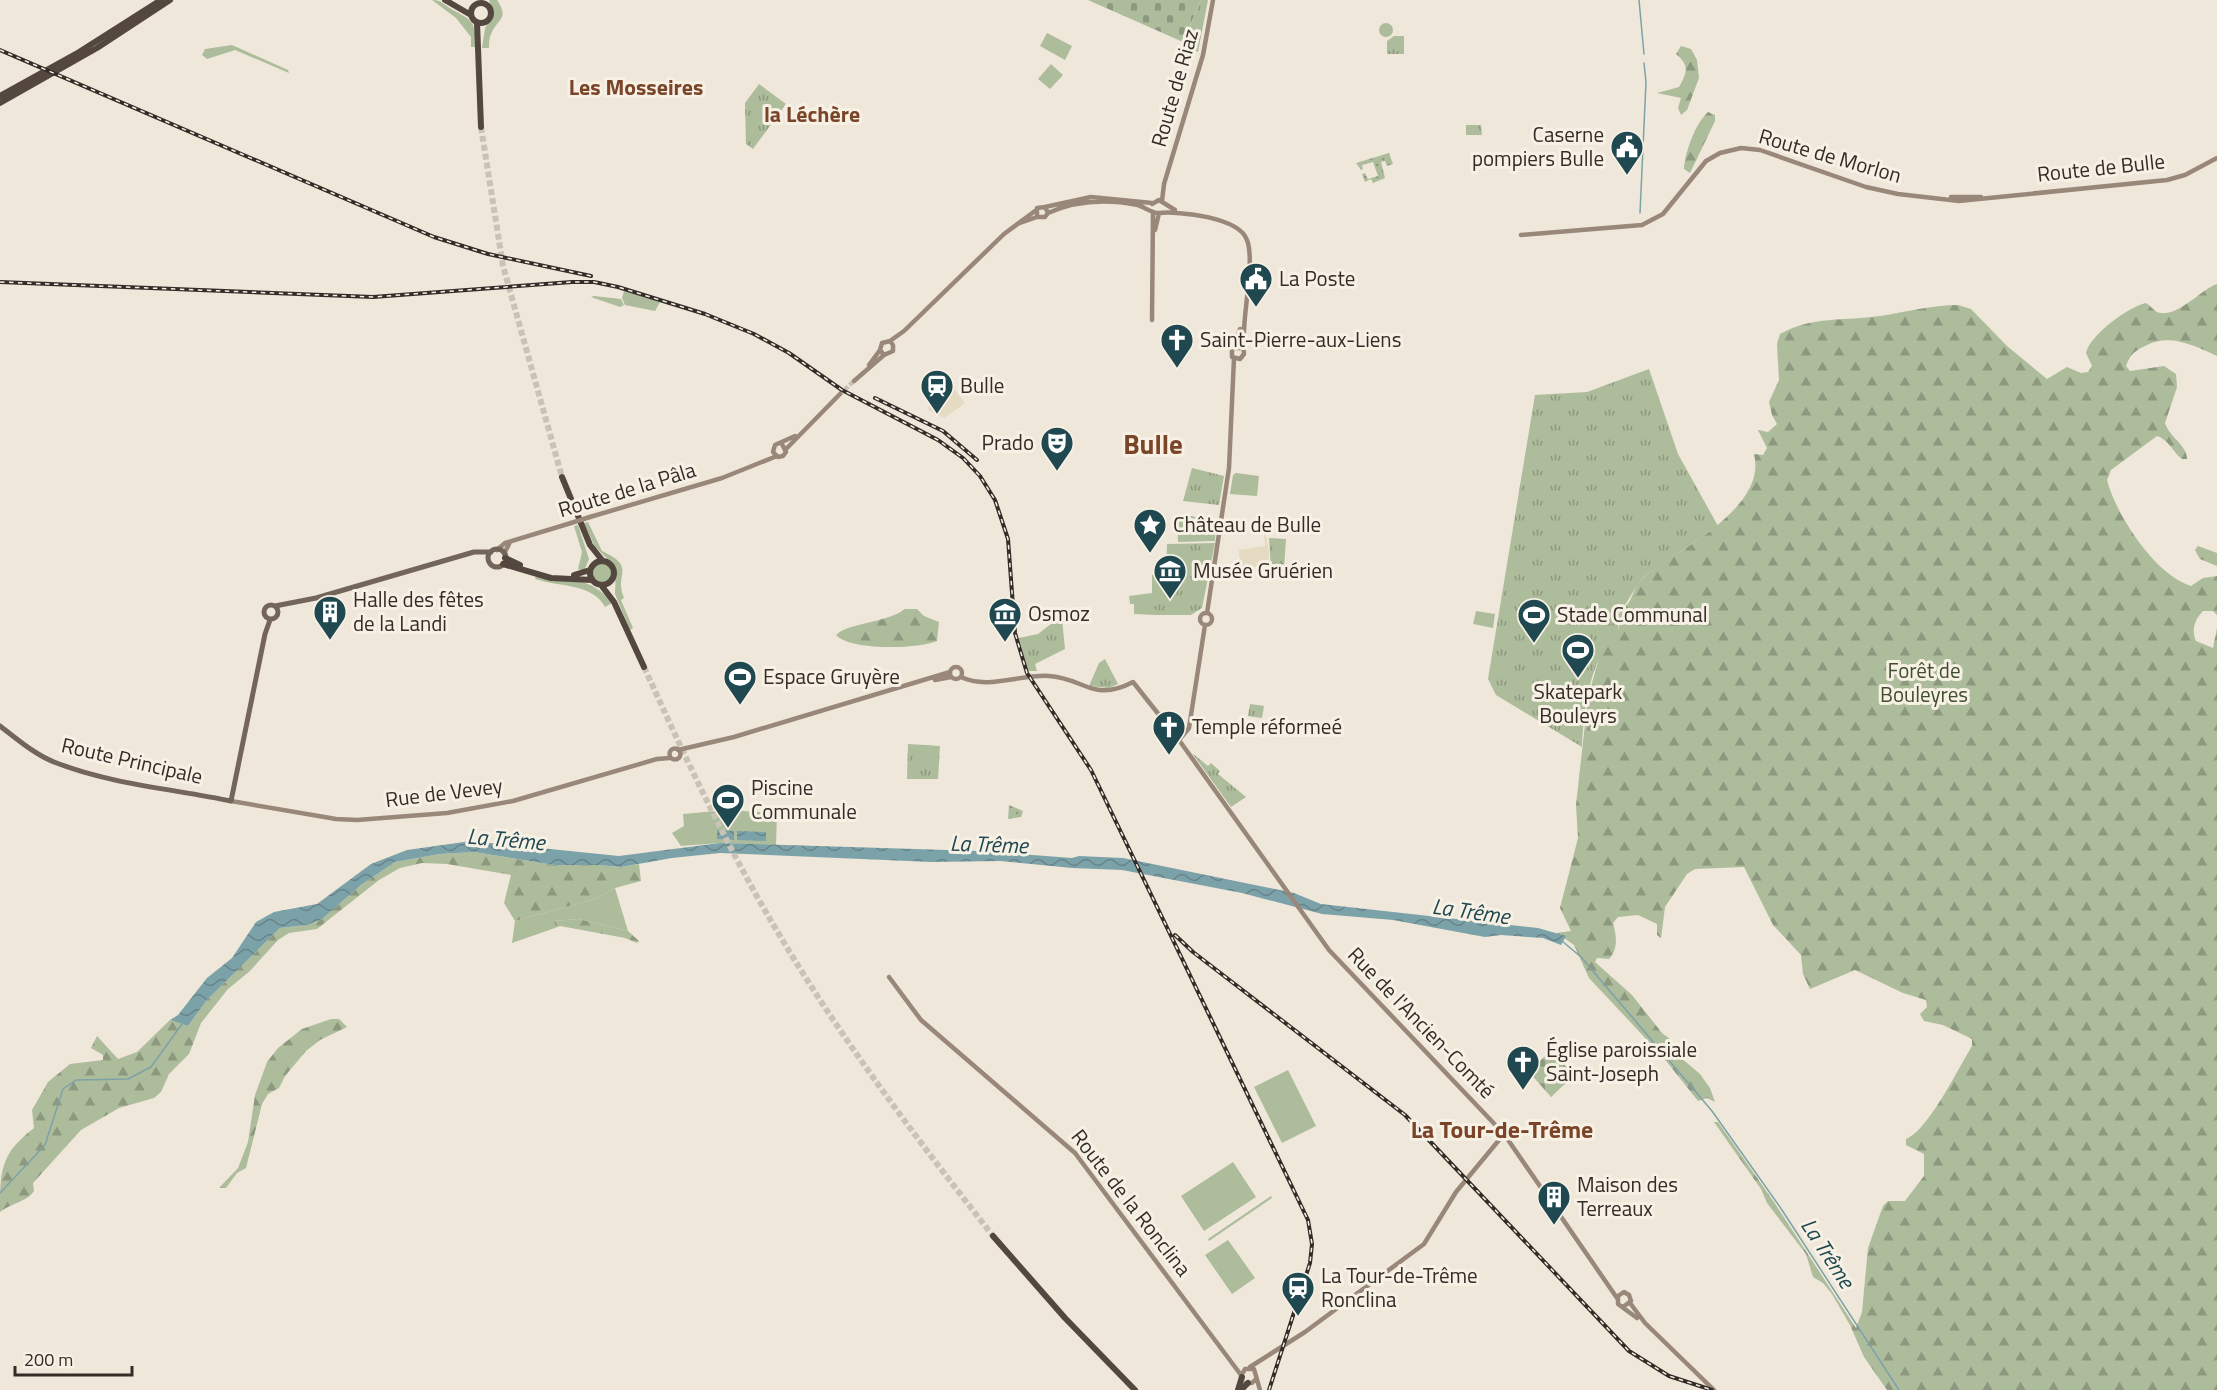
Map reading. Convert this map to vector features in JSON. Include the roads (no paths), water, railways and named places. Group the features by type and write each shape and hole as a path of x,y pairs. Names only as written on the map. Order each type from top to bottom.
{"highway":[{"path":"0,96 76,54 161,0"},
{"path":"0,102 79,59 172,0"},
{"path":"445,0 456,7 479,5 491,13 480,22"},
{"path":"479,5 481,127"},
{"path":"562,477 590,545 602,560 613,568 614,574 610,582 615,603 644,667"},
{"path":"590,545 592,580"},
{"path":"504,559 553,574 578,575 602,560"},
{"path":"504,559 551,578 592,580 602,585 615,603"},
{"path":"602,585 610,582"},
{"path":"993,1236 1070,1324 1135,1390"},
{"path":"1239,1390 1241,1376"},
{"path":"1239,1390 1249,1383"}],"main road":[{"name":"Route de la Pâla","path":"276,609 469,554 494,551"},
{"path":"469,554 488,559 494,566 504,559 494,551 488,559"},
{"path":"231,801 265,634 266,607 276,609 276,618 267,618"},
{"name":"Route Principale","path":"0,726 23,744 54,762 116,778 231,801"}],"street":[{"name":"Route de Riaz","path":"1154,202 1164,184 1202,59 1213,0"},
{"name":"Route de Morlon","path":"1521,235 1642,225 1663,214 1706,161 1720,153 1741,148 1760,150 1866,187 1898,194 1959,201 2021,194"},
{"name":"Route de Bulle","path":"2021,194 2167,180 2185,175 2217,158"},
{"name":"Route de Riaz","path":"1157,211 1163,203 1164,184"},
{"path":"1088,200 1126,203 1157,211 1179,212 1225,222 1237,228 1246,237 1250,258 1242,324 1244,354 1237,359 1229,468 1207,613 1212,620 1205,626 1189,728 1179,740"},
{"path":"882,353 891,354 892,343 904,331 1018,224 1036,214 1040,206 1046,210 1088,200 1154,202 1163,203 1179,212"},
{"path":"1152,320 1153,238 1157,211 1154,202"},
{"path":"1036,214 1044,218 1046,210"},
{"path":"1237,359 1230,352 1242,324"},
{"path":"854,381 882,353 882,343 892,343"},
{"path":"1234,346 1242,348"},
{"path":"800,433 776,445 773,450 777,456 784,455 786,449 800,433 840,394"},
{"path":"782,444 786,449"},
{"name":"Route de la Pâla","path":"752,467 773,450"},
{"name":"Route de la Pâla","path":"494,551 510,542 718,480 777,456"},
{"path":"504,559 510,542"},
{"path":"1205,626 1200,618 1207,613"},
{"path":"950,675 954,667 959,668 961,677"},
{"name":"Rue de Vevey","path":"670,755 676,760 679,753 920,682 950,675 955,680 961,677"},
{"name":"Rue de l'Ancien-Comté","path":"961,677 978,682 1050,676 1084,687 1108,691 1133,682 1179,740 1338,961 1504,1134 1577,1244 1606,1280 1617,1298"},
{"name":"Rue de Vevey","path":"231,801 318,817 357,820 447,813 513,801 670,755 673,749 679,753"},
{"name":"Route de la Ronclina","path":"889,977 921,1020 1075,1153 1233,1361 1241,1376 1258,1390"},
{"path":"1241,1376 1248,1368 1270,1356 1424,1244 1456,1192 1504,1134"},
{"name":"Rue de l'Ancien-Comté","path":"1606,1280 1624,1293"},
{"path":"1645,1323 1630,1303 1630,1297 1624,1293 1617,1298 1618,1304 1645,1323 1714,1390"},
{"path":"1623,1307 1630,1303"},
{"path":"1249,1383 1257,1376 1270,1356"},
{"path":"1233,1361 1248,1368 1257,1376 1258,1390"}],"water":[{"path":"717,830 734,831 734,840 717,839"},
{"path":"737,831 766,832 766,841 737,840"},
{"path":"471,841 619,856 720,843 979,851 1072,858 1079,856 1123,858 1294,893 1321,904 1538,928 1566,936 1561,945 1543,938 1501,935 1485,937 1393,920 1322,914 1242,893 1122,870 1000,861 932,862 720,853 621,867 554,865 474,852 440,854 395,862 361,885 322,919 307,925 280,928 207,1000 188,1026 170,1020 178,1015 207,978 232,958 256,922 274,912 317,904 371,864 407,850"}],"waterway":[{"path":"1639,0 1644,54"},
{"path":"1640,213 1646,82 1644,63"},
{"name":"La Trême","path":"1562,941 1581,957 1712,1111 1780,1207 1899,1390"},
{"name":"La Trême","path":"0,1193 45,1145 63,1089 76,1080 128,1079 151,1067 182,1024"}],"tunnel":[{"path":"481,127 503,266 562,477"},
{"path":"840,394 854,381"},
{"path":"644,667 724,834 801,971 880,1087 993,1236"}],"railway":[{"path":"0,50 434,237 488,254 591,276"},
{"path":"0,282 373,297 594,282 618,287 705,314 754,334 789,353 842,390 938,440 963,458 980,476 995,500 1008,539 1015,633 1027,673 1091,770 1308,1220 1312,1244 1310,1263 1269,1390"},
{"path":"875,398 943,431 977,460"},
{"path":"1175,935 1193,952 1405,1115 1629,1351 1669,1376 1712,1390"}],"place":[{"name":"Caserne pompiers Bulle","path":"1627,176"},
{"name":"La Poste","path":"1256,308"},
{"name":"Saint-Pierre-aux-Liens","path":"1177,369"},
{"name":"Bulle","path":"937,415"},
{"name":"Prado","path":"1057,472"},
{"name":"Château de Bulle","path":"1150,554"},
{"name":"Musée Gruérien","path":"1170,600"},
{"name":"Halle des fêtes de la Landi","path":"330,641"},
{"name":"Osmoz","path":"1005,643"},
{"name":"Stade Communal","path":"1534,644"},
{"name":"Skatepark Bouleyrs","path":"1578,679"},
{"name":"Espace Gruyère","path":"740,706"},
{"name":"Temple réformeé","path":"1169,756"},
{"name":"Piscine Communale","path":"728,829"},
{"name":"Église paroissiale Saint-Joseph","path":"1523,1091"},
{"name":"Maison des Terreaux","path":"1554,1226"},
{"name":"La Tour-de-Trême Ronclina","path":"1298,1317"}],"district":[{"name":"Les Mosseires","path":"636,87"},
{"name":"la Léchère","path":"812,114"},
{"name":"Bulle","path":"1153,445"},
{"name":"La Tour-de-Trême","path":"1502,1130"}],"park label":[{"name":"Forêt de Bouleyres","path":"1924,683"}]}
